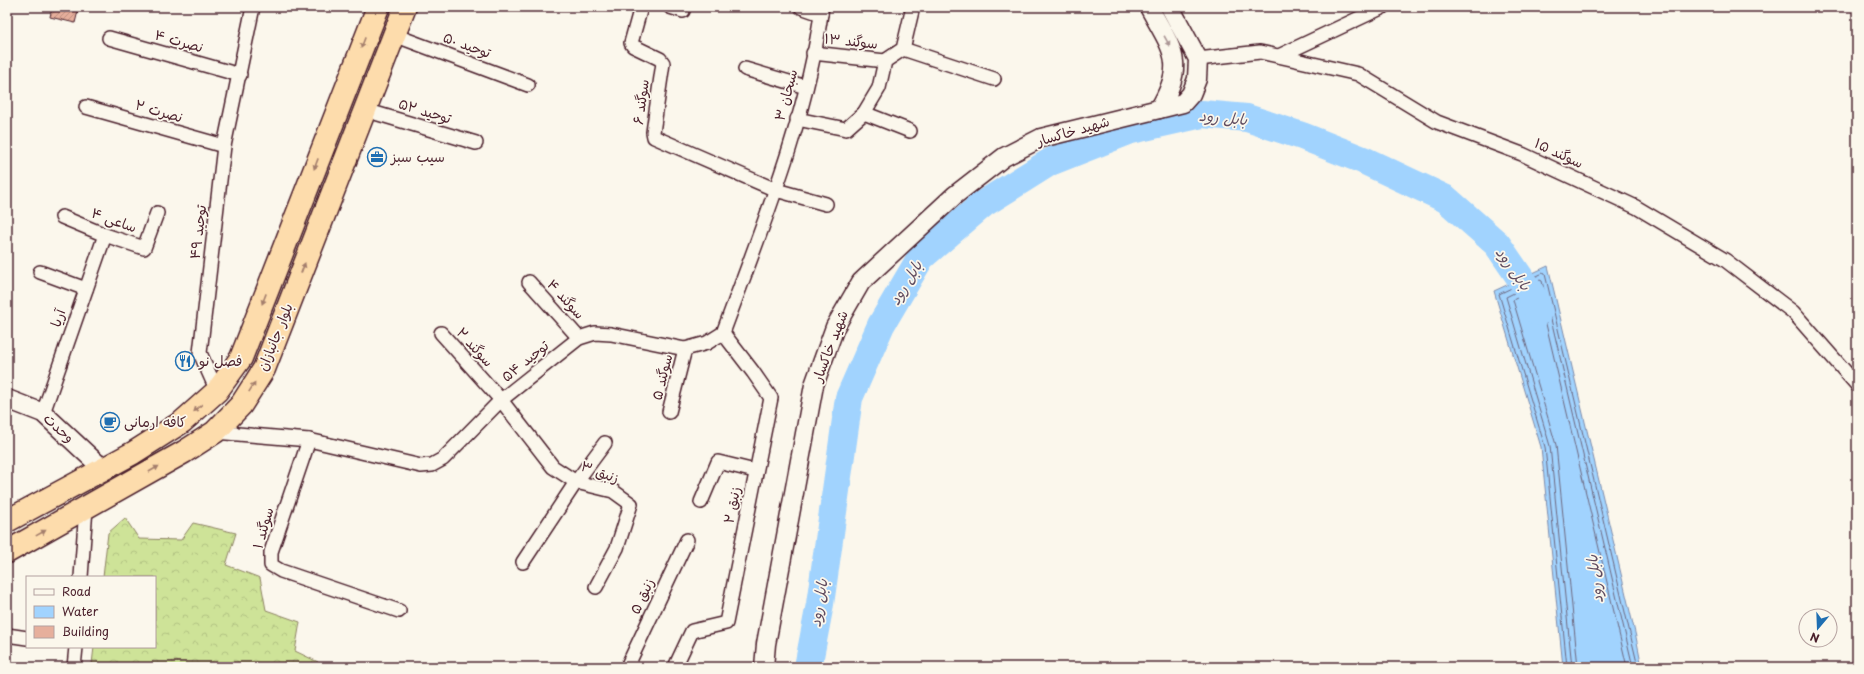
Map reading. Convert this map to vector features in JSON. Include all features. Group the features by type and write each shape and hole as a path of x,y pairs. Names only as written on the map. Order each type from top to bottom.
{"highway":[{"name":"بلوار جانبازان","path":"7,521 133,453 182,422 217,391 241,358 378,7"},
{"name":"بلوار جانبازان","path":"7,552 184,452 216,432 241,405 264,369 405,7"}],"main road":[{"path":"1149,7 1173,51 1176,65 1174,80 1159,109"},
{"path":"1170,7 1198,59"},
{"name":"شهید خاکسار","path":"764,667 766,644 813,391 822,359 834,327 861,282 955,195 1004,157 1041,138 1183,102 1191,94 1197,79 1198,59"},
{"name":"وحدت","path":"7,399 43,413 103,469"}],"street":[{"name":"توحید ۴۹","path":"217,391 200,353 224,146 253,7"},
{"name":"سوگند ۶","path":"641,7 631,43 633,46 655,56 663,63 653,132 654,137 776,190"},
{"path":"670,7 683,11"},
{"path":"801,7 821,11"},
{"path":"1280,56 1383,7"},
{"name":"سبحان ۳","path":"776,190 806,87 821,11"},
{"path":"797,119 846,129 864,113 879,88 885,61 903,49 912,11"},
{"name":"توحید ۵۰","path":"394,35 528,85"},
{"name":"نصرت ۴","path":"109,38 240,75"},
{"path":"903,49 994,79"},
{"name":"سوگند ۱۵","path":"1198,59 1260,52 1358,74 1437,122 1522,154 1636,207 1725,260 1794,312 1857,385"},
{"name":"سوگند ۱۳","path":"813,53 885,61"},
{"path":"745,70 806,87"},
{"name":"نصرت ۲","path":"86,107 224,146"},
{"name":"توحید ۵۲","path":"365,110 476,143"},
{"path":"864,113 910,131"},
{"path":"724,334 776,190 826,204"},
{"name":"ساعی ۴","path":"62,217 144,248 157,213"},
{"name":"آریا","path":"43,413 105,234"},
{"path":"40,272 86,289"},
{"name":"سوگند ۴","path":"530,282 580,338"},
{"name":"سوگند ۲","path":"441,334 502,400"},
{"name":"توحید ۵۴","path":"216,432 309,440 421,466 432,465 443,459 502,400 580,338 595,334 611,334 685,349 707,343 724,334"},
{"name":"زنبق ۲","path":"675,667 692,631 726,623 755,471 771,398 724,334"},
{"name":"سوگند ۵","path":"669,412 685,349"},
{"name":"زنبق ۳","path":"502,400 553,467 576,482 613,491 631,504 617,548 596,588"},
{"name":"سوگند ۱","path":"309,440 271,552 271,565 281,571 399,611"},
{"path":"523,562 576,482 605,443"},
{"path":"701,502 718,462 755,471"},
{"path":"81,576 86,508"},
{"name":"زنبق ۵","path":"626,667 687,540"},
{"path":"7,635 26,638"},
{"path":"74,667 76,648"}],"green space":[{"path":"125,518 139,539 181,540 193,523 236,533 226,565 260,578 266,610 300,622 295,651 318,662 316,667 98,667 92,664 94,648 156,648 156,576 103,576 108,533"}],"water":[{"path":"1548,266 1642,667 1563,667 1541,447 1494,291"}],"building":[{"path":"52,7 79,7 75,23 50,17"}],"waterway":[{"name":"بابل رود","path":"808,667 820,604 849,398 881,325 921,257 983,204 1050,162 1131,130 1202,114 1247,118 1302,136 1363,160 1446,199 1497,244 1532,295 1538,312"}],"place":[{"name":"سیب سبز","path":"377,157"},
{"name":"فصل نو","path":"185,361"},
{"name":"کافه ارمانی","path":"110,422"}]}
